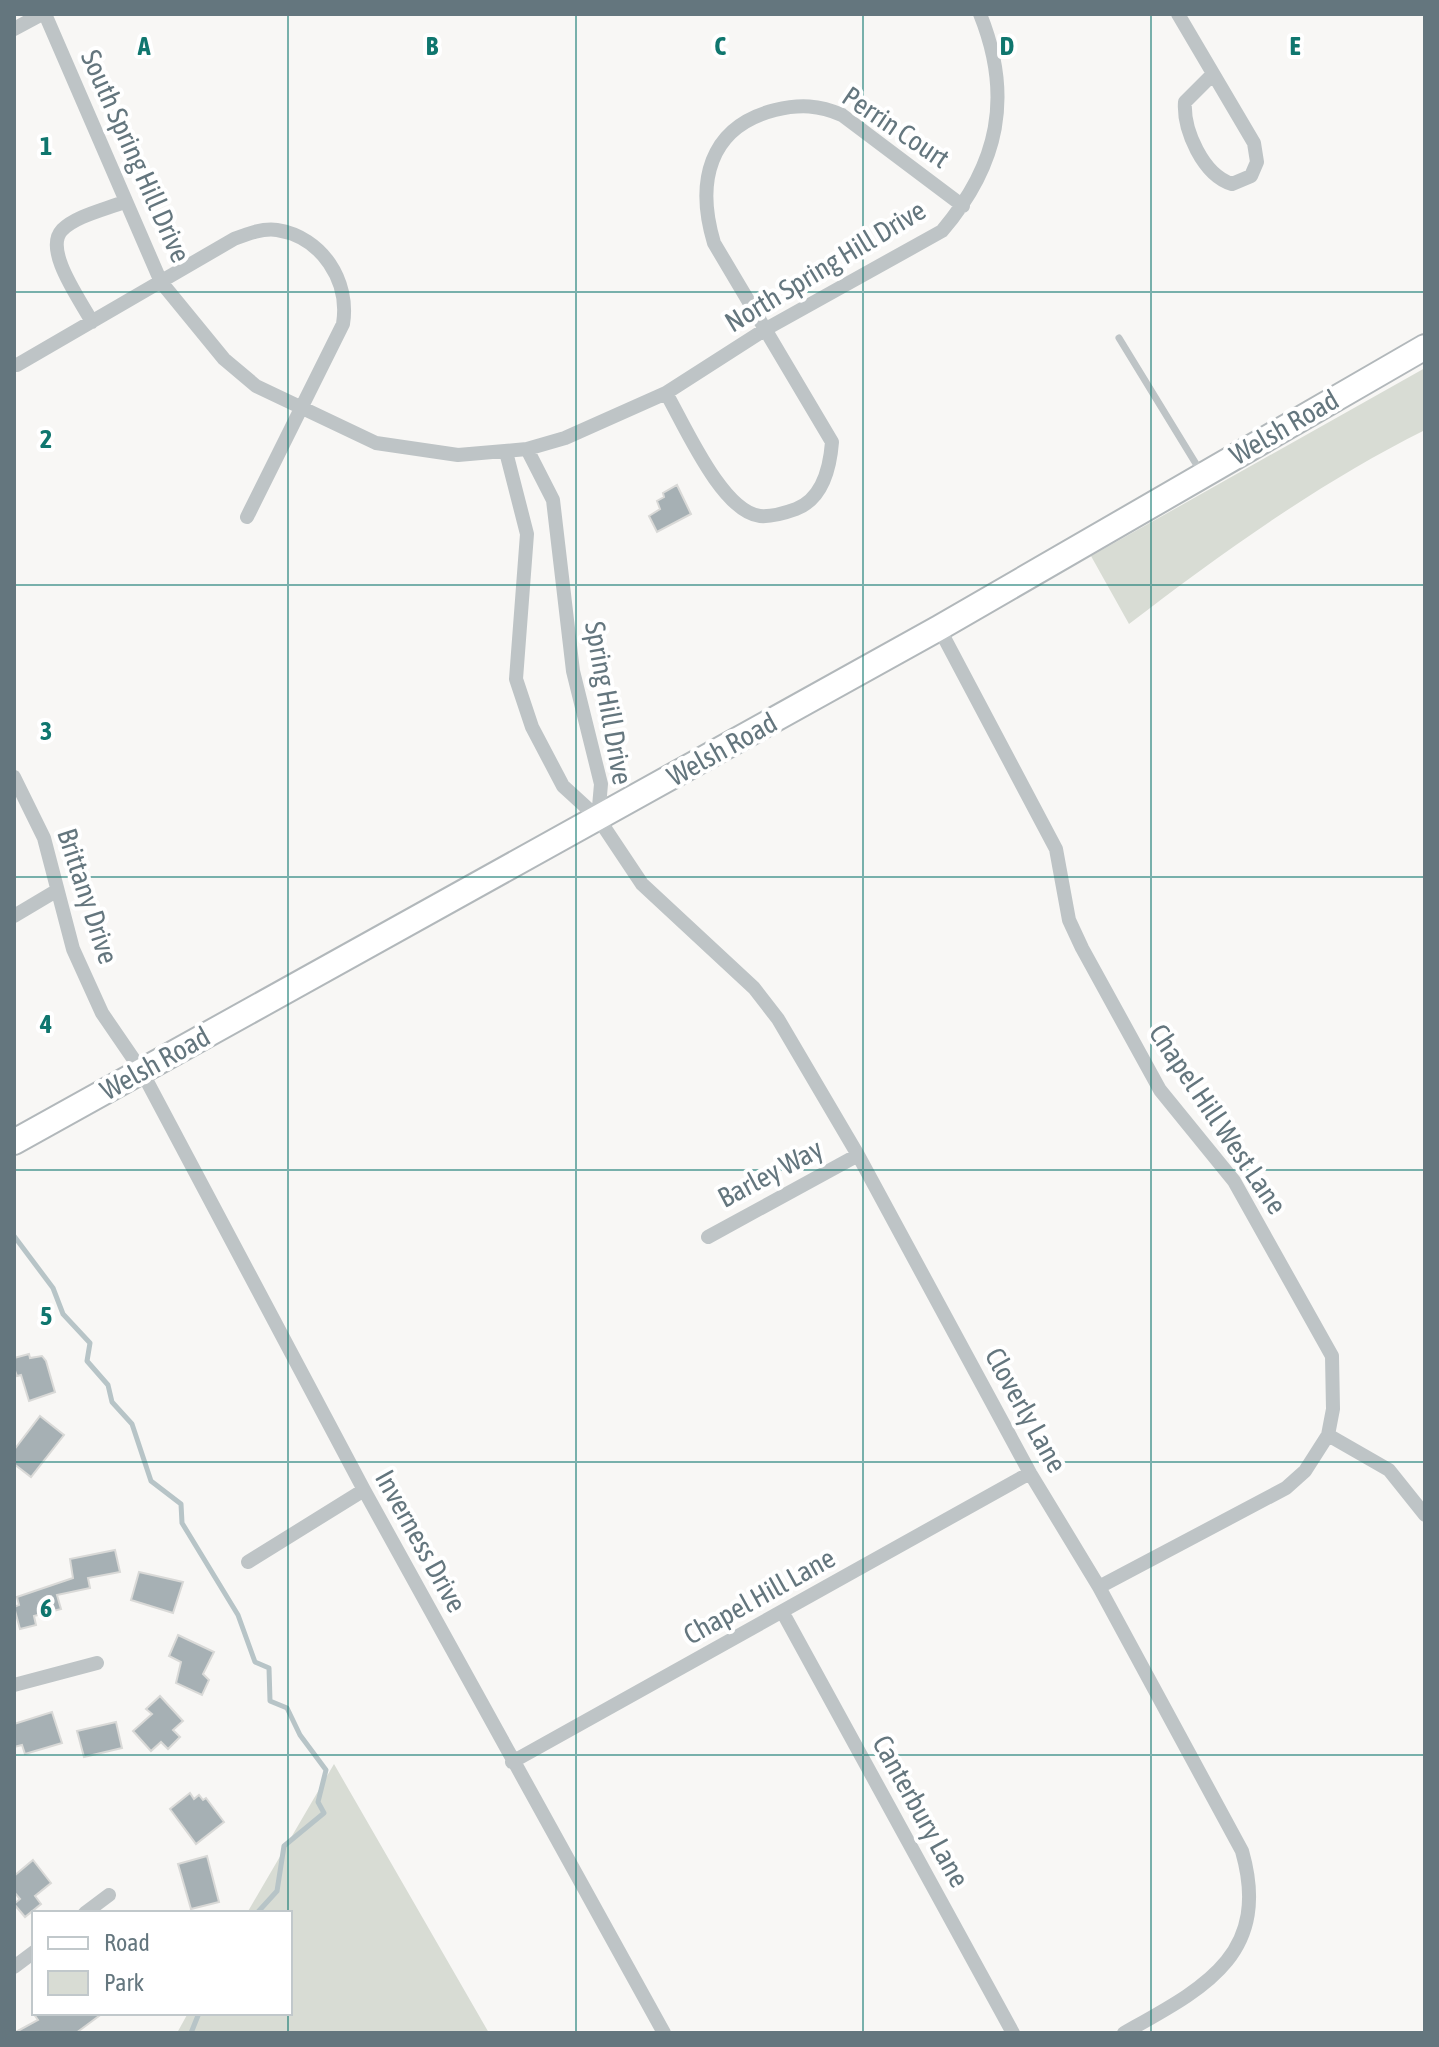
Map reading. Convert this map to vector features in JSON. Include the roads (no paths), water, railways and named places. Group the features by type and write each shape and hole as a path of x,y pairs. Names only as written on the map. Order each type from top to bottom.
{"main road":[{"name":"Welsh Road","path":"14,1142 939,628 1425,347"}],"street":[{"path":"14,29 43,14"},
{"name":"South Spring Hill Drive","path":"43,14 161,282 224,359 256,386 376,443 458,455 527,449"},
{"name":"North Spring Hill Drive","path":"527,449 565,438 666,393 766,329 942,231 963,206 983,169 1000,102 993,46 980,14"},
{"path":"1178,14 1254,143 1257,162 1251,176 1232,184 1220,180 1187,132 1184,119 1185,102 1213,74"},
{"name":"Perrin Court","path":"666,393 724,494 758,516 805,505 825,475 832,442 714,243 706,209 707,173 714,157 722,143 745,121 789,106 822,106 842,115 963,206"},
{"path":"92,322 57,257 56,242 60,232 70,224 126,201"},
{"path":"17,365 255,231 277,230 293,236 326,257 343,291 346,308 343,324 303,410 247,517"},
{"name":"Spring Hill Drive","path":"527,449 553,500 573,671 601,784 598,818"},
{"name":"Spring Hill Drive","path":"506,452 527,534 516,679 532,727 563,786 598,818"},
{"name":"Chapel Hill West Lane","path":"939,628 1056,849 1069,920 1082,948 1160,1090 1234,1181 1332,1356 1333,1409 1328,1435 1305,1471 1286,1488 1099,1587"},
{"name":"Brittany Drive","path":"14,777 44,838 73,949 102,1013 141,1070"},
{"name":"Cloverly Lane","path":"598,818 642,884 754,988 778,1019 858,1155 1030,1473 1099,1587 1242,1851 1250,1877 1243,1931 1222,1969 1204,1987 1124,2033"},
{"path":"14,916 56,891"},
{"name":"Inverness Drive","path":"141,1070 364,1490 664,2033"},
{"name":"Barley Way","path":"708,1237 858,1155"},
{"path":"1328,1435 1389,1470 1425,1515"},
{"name":"Chapel Hill Lane","path":"512,1762 1030,1473"},
{"path":"248,1562 364,1490"},
{"name":"Canterbury Lane","path":"783,1613 1013,2033"},
{"path":"14,1685 97,1663"},
{"path":"88,1911 109,1895"},
{"path":"14,1967 32,1954"}],"lane":[{"path":"1119,338 1202,474"}],"waterway":[{"path":"14,1236 53,1288 63,1314 90,1343 87,1361 108,1385 112,1402 132,1424 151,1481 181,1504 182,1523 238,1615 255,1662 269,1668 270,1701 287,1708 300,1735 326,1770 318,1802 324,1813 284,1846 277,1891 259,1911"},
{"path":"191,2033 198,2015"}]}
